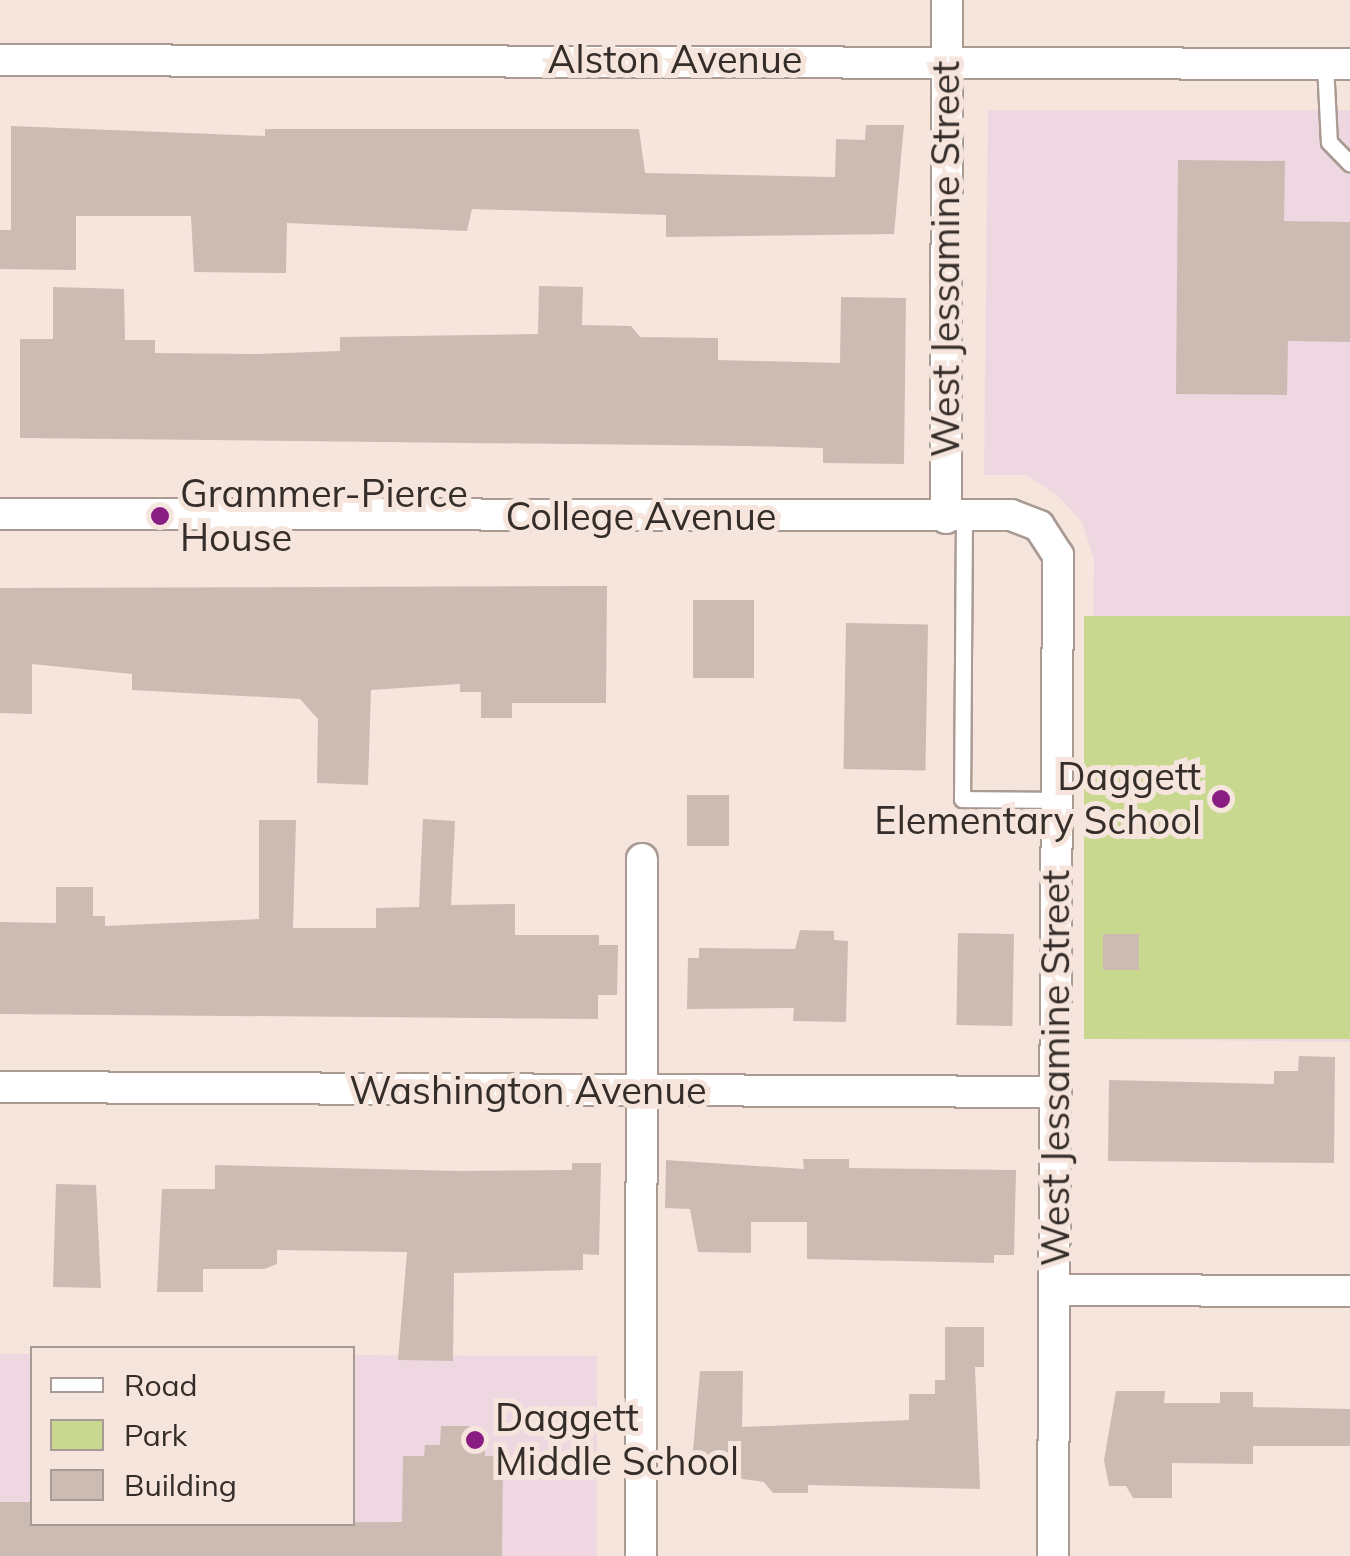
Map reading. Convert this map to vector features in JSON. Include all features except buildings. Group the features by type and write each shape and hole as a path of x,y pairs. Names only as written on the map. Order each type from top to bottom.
{"street":[{"name":"West Jessamine Street","path":"947,0 955,518"},
{"name":"Alston Avenue","path":"0,60 1337,64"},
{"name":"College Avenue","path":"0,514 955,518 1012,515 1039,526"},
{"name":"West Jessamine Street","path":"1039,526 1058,556 1053,1556"},
{"path":"641,1556 642,859"},
{"name":"Washington Avenue","path":"0,1087 1056,1092"},
{"path":"1054,1290 1350,1292"}],"lane":[{"path":"1337,64 1329,142 1350,164"},
{"path":"955,518 962,799 1057,800"}],"shaded area":[{"name":"Daggett Elementary School","path":"988,110 1350,110 1350,1042 1088,1039 1094,560 1082,522 1057,495 1026,475 984,475"},
{"name":"Daggett Middle School","path":"0,1354 30,1354 30,1526 355,1526 355,1355 597,1356 597,1556 0,1556"}],"green space":[{"path":"1084,616 1350,616 1350,1039 1084,1039"}],"place":[{"name":"Grammer-Pierce House","path":"160,516"},
{"name":"Daggett Elementary School","path":"1221,799"},
{"name":"Daggett Middle School","path":"475,1440"}]}
